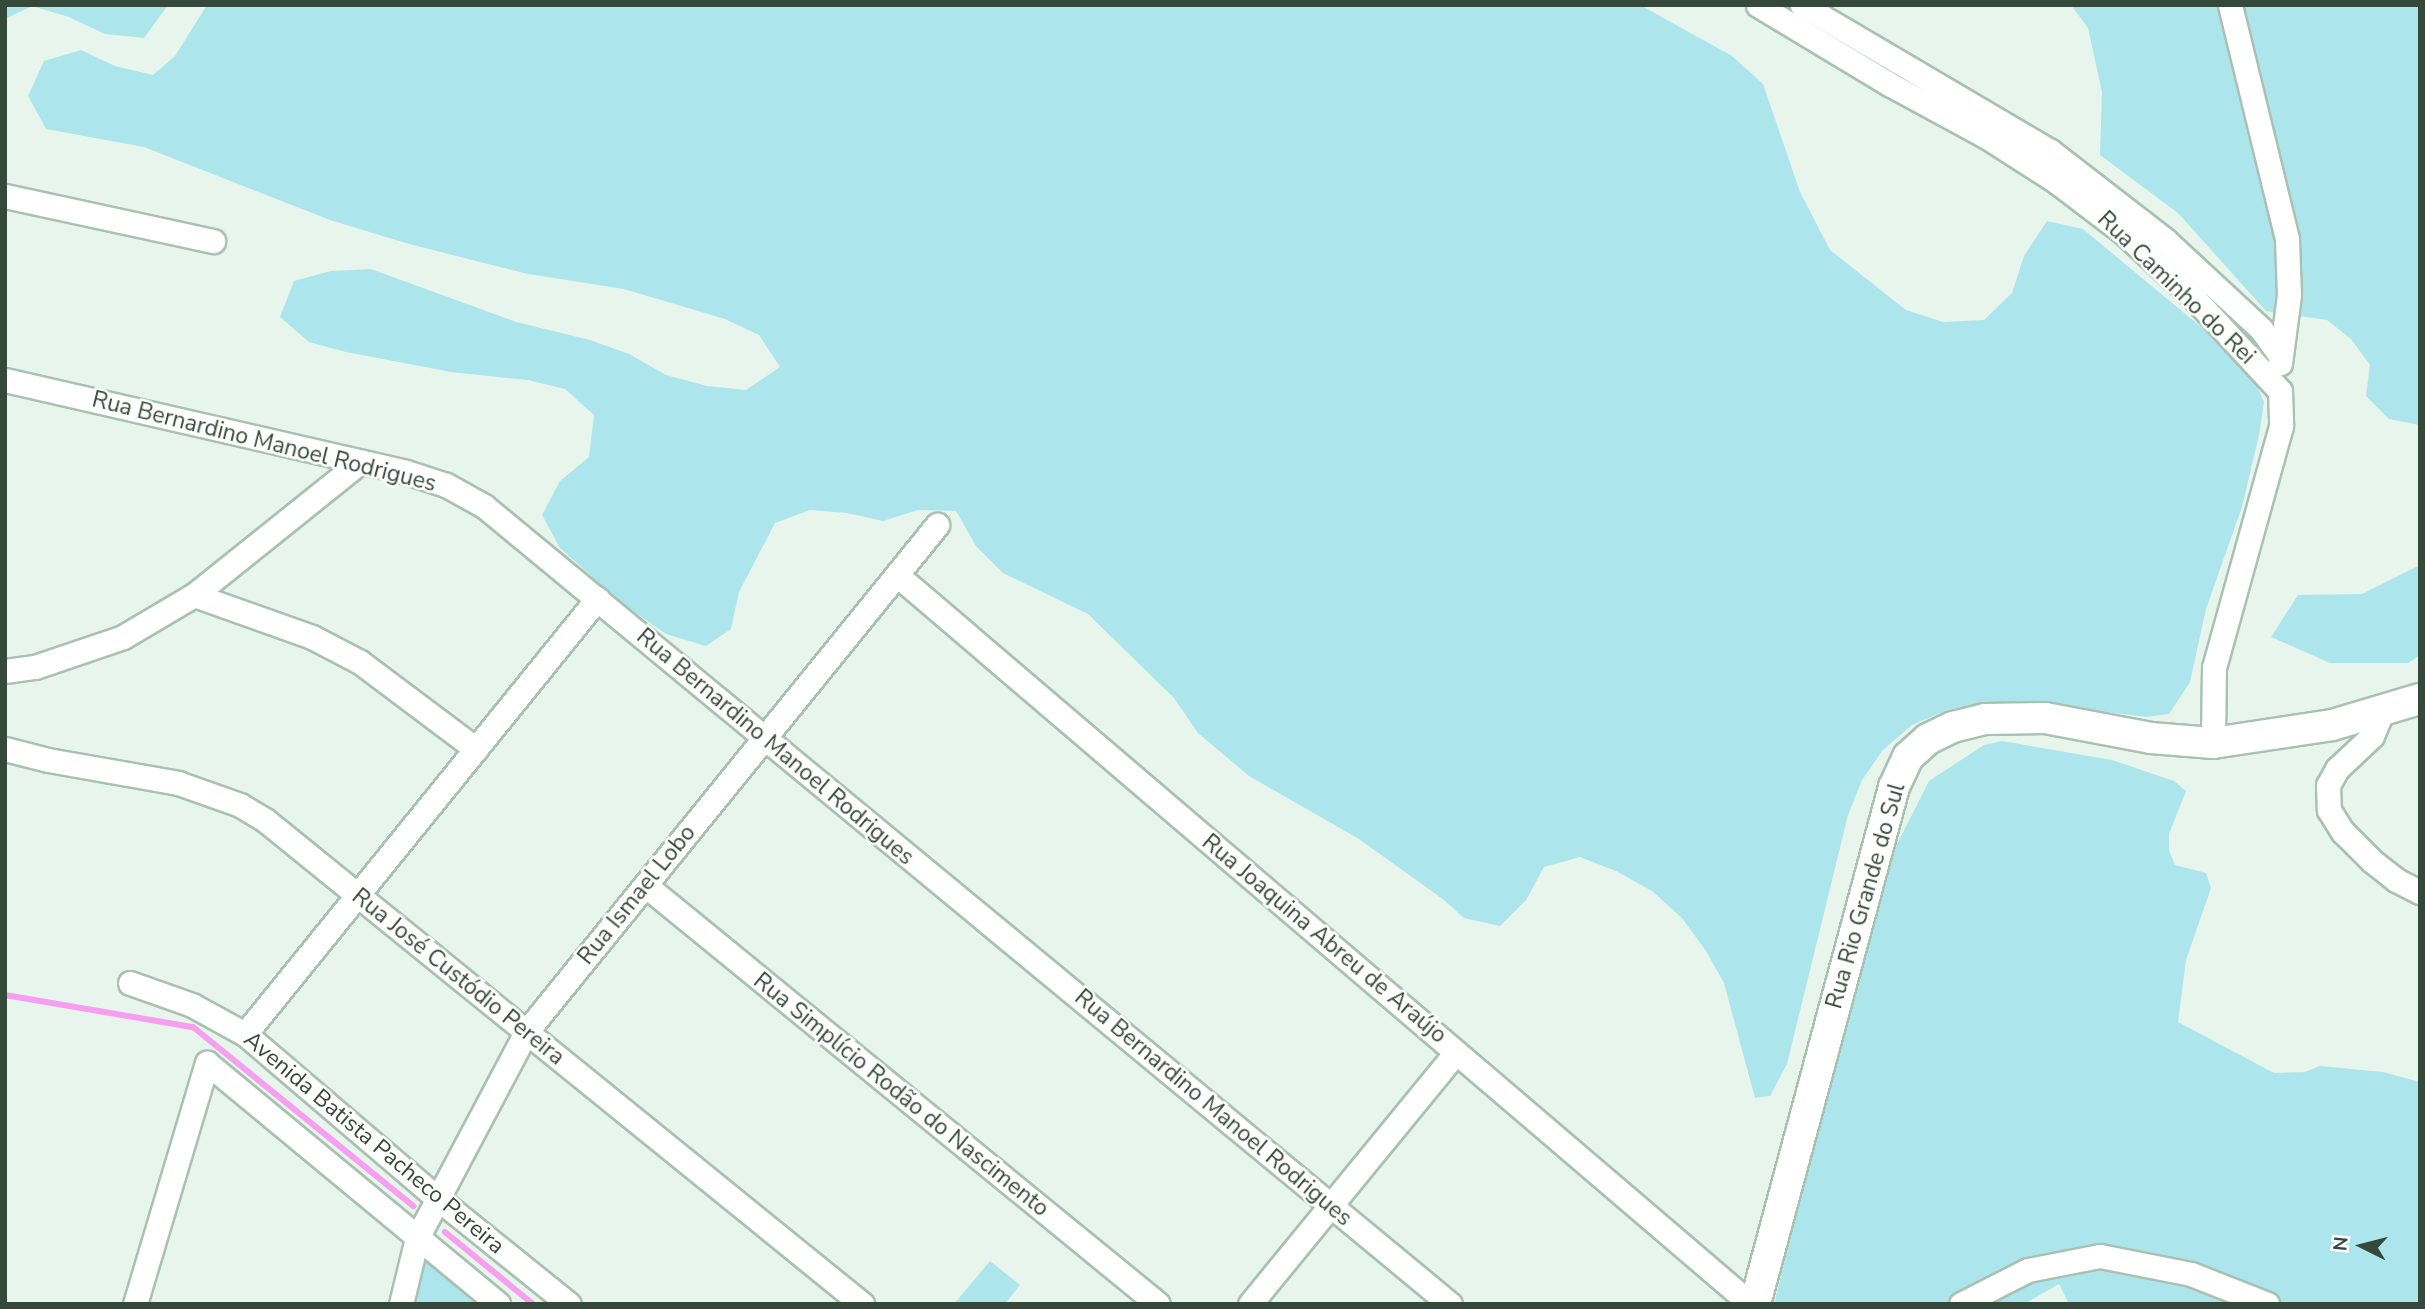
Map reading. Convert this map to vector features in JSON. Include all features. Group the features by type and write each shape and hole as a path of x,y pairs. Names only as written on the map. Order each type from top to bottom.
{"street":[{"name":"Rua Caminho do Rei","path":"1758,5 1889,84 1987,137 2057,182 2124,233 2196,300 2280,391"},
{"path":"1802,5 2050,152 2165,240 2261,329 2280,355"},
{"path":"2213,743 2214,667 2281,426 2280,355 2289,295 2287,239 2230,5"},
{"path":"5,196 213,241"},
{"name":"Rua Bernardino Manoel Rodrigues","path":"5,380 360,462 446,485 484,506 1450,1304"},
{"path":"5,671 35,667 123,637 194,595 360,462"},
{"name":"Rua Ismael Lobo","path":"401,1304 417,1238 526,1032 937,525"},
{"name":"Rua Joaquina Abreu de Araújo","path":"897,575 1753,1304"},
{"path":"194,595 312,637 360,662 476,749"},
{"path":"245,1034 597,599"},
{"name":"Rua Rio Grande do Sul","path":"1753,1304 1894,787 1908,757 1928,739 1954,727 1985,719 2045,718 2151,738 2213,743 2332,725 2420,699"},
{"path":"2382,712 2372,737 2337,769 2328,785 2329,810 2343,832 2372,861 2396,880 2420,892"},
{"name":"Rua José Custódio Pereira","path":"5,749 48,760 178,783 212,793 265,820 862,1304"},
{"name":"Rua Simplício Rodão do Nascimento","path":"645,885 1158,1304"},
{"name":"Avenida Batista Pacheco Pereira","path":"130,983 192,1005 245,1034 437,1198 569,1304"},
{"path":"1250,1304 1456,1052"},
{"name":"Avenida Batista Pacheco Pereira","path":"135,1304 207,1063 498,1304"},
{"path":"1961,1304 2028,1270 2100,1256 2191,1274 2267,1304"}],"shaded area":[{"path":"5,5 168,5 144,38 105,34 69,17 32,6 5,19"},
{"path":"207,5 1640,5 1732,56 1763,84 1800,192 1830,250 1906,310 1943,322 1984,320 2012,293 2024,256 2047,221 2083,229 2248,366 2264,402 2259,435 2242,507 2206,609 2190,682 2169,714 2146,717 2023,701 1985,703 1947,710 1912,725 1883,750 1862,780 1848,815 1787,1064 1770,1096 1755,1098 1724,983 1706,951 1682,918 1652,891 1616,871 1580,857 1544,867 1526,900 1500,926 1464,918 1444,900 1359,839 1249,776 1198,733 1174,698 1088,614 1003,573 976,546 956,511 918,510 883,521 847,513 810,510 775,523 739,592 731,629 706,646 666,634 619,601 560,548 542,515 560,481 589,457 594,415 565,389 528,380 451,372 346,352 309,342 280,317 294,281 331,271 371,269 516,322 590,340 629,354 666,375 707,386 746,390 780,367 759,335 725,319 624,289 528,274 409,244 330,220 144,147 46,129 28,96 44,61 81,50 115,66 153,75 175,56"},
{"path":"2071,5 2420,5 2420,425 2389,419 2366,396 2370,365 2351,339 2327,320 2266,311 2178,213 2100,155 2102,92 2088,28"},
{"path":"2420,565 2420,655 2408,663 2330,663 2271,637 2298,595 2362,594"},
{"path":"2002,741 2112,760 2174,781 2186,791 2169,834 2169,850 2175,865 2206,873 2211,888 2186,960 2178,1022 2274,1073 2305,1072 2320,1066 2383,1072 2420,1082 2420,1304 2069,1304 2059,1284 2024,1304 1774,1304 1845,1013 1891,856 1929,781 1984,745"},
{"path":"421,1245 493,1304 406,1304"},
{"path":"990,1261 1020,1285 1005,1304 954,1304"}],"waterway":[{"path":"5,995 193,1027 413,1206"},
{"path":"445,1232 533,1304"}]}
